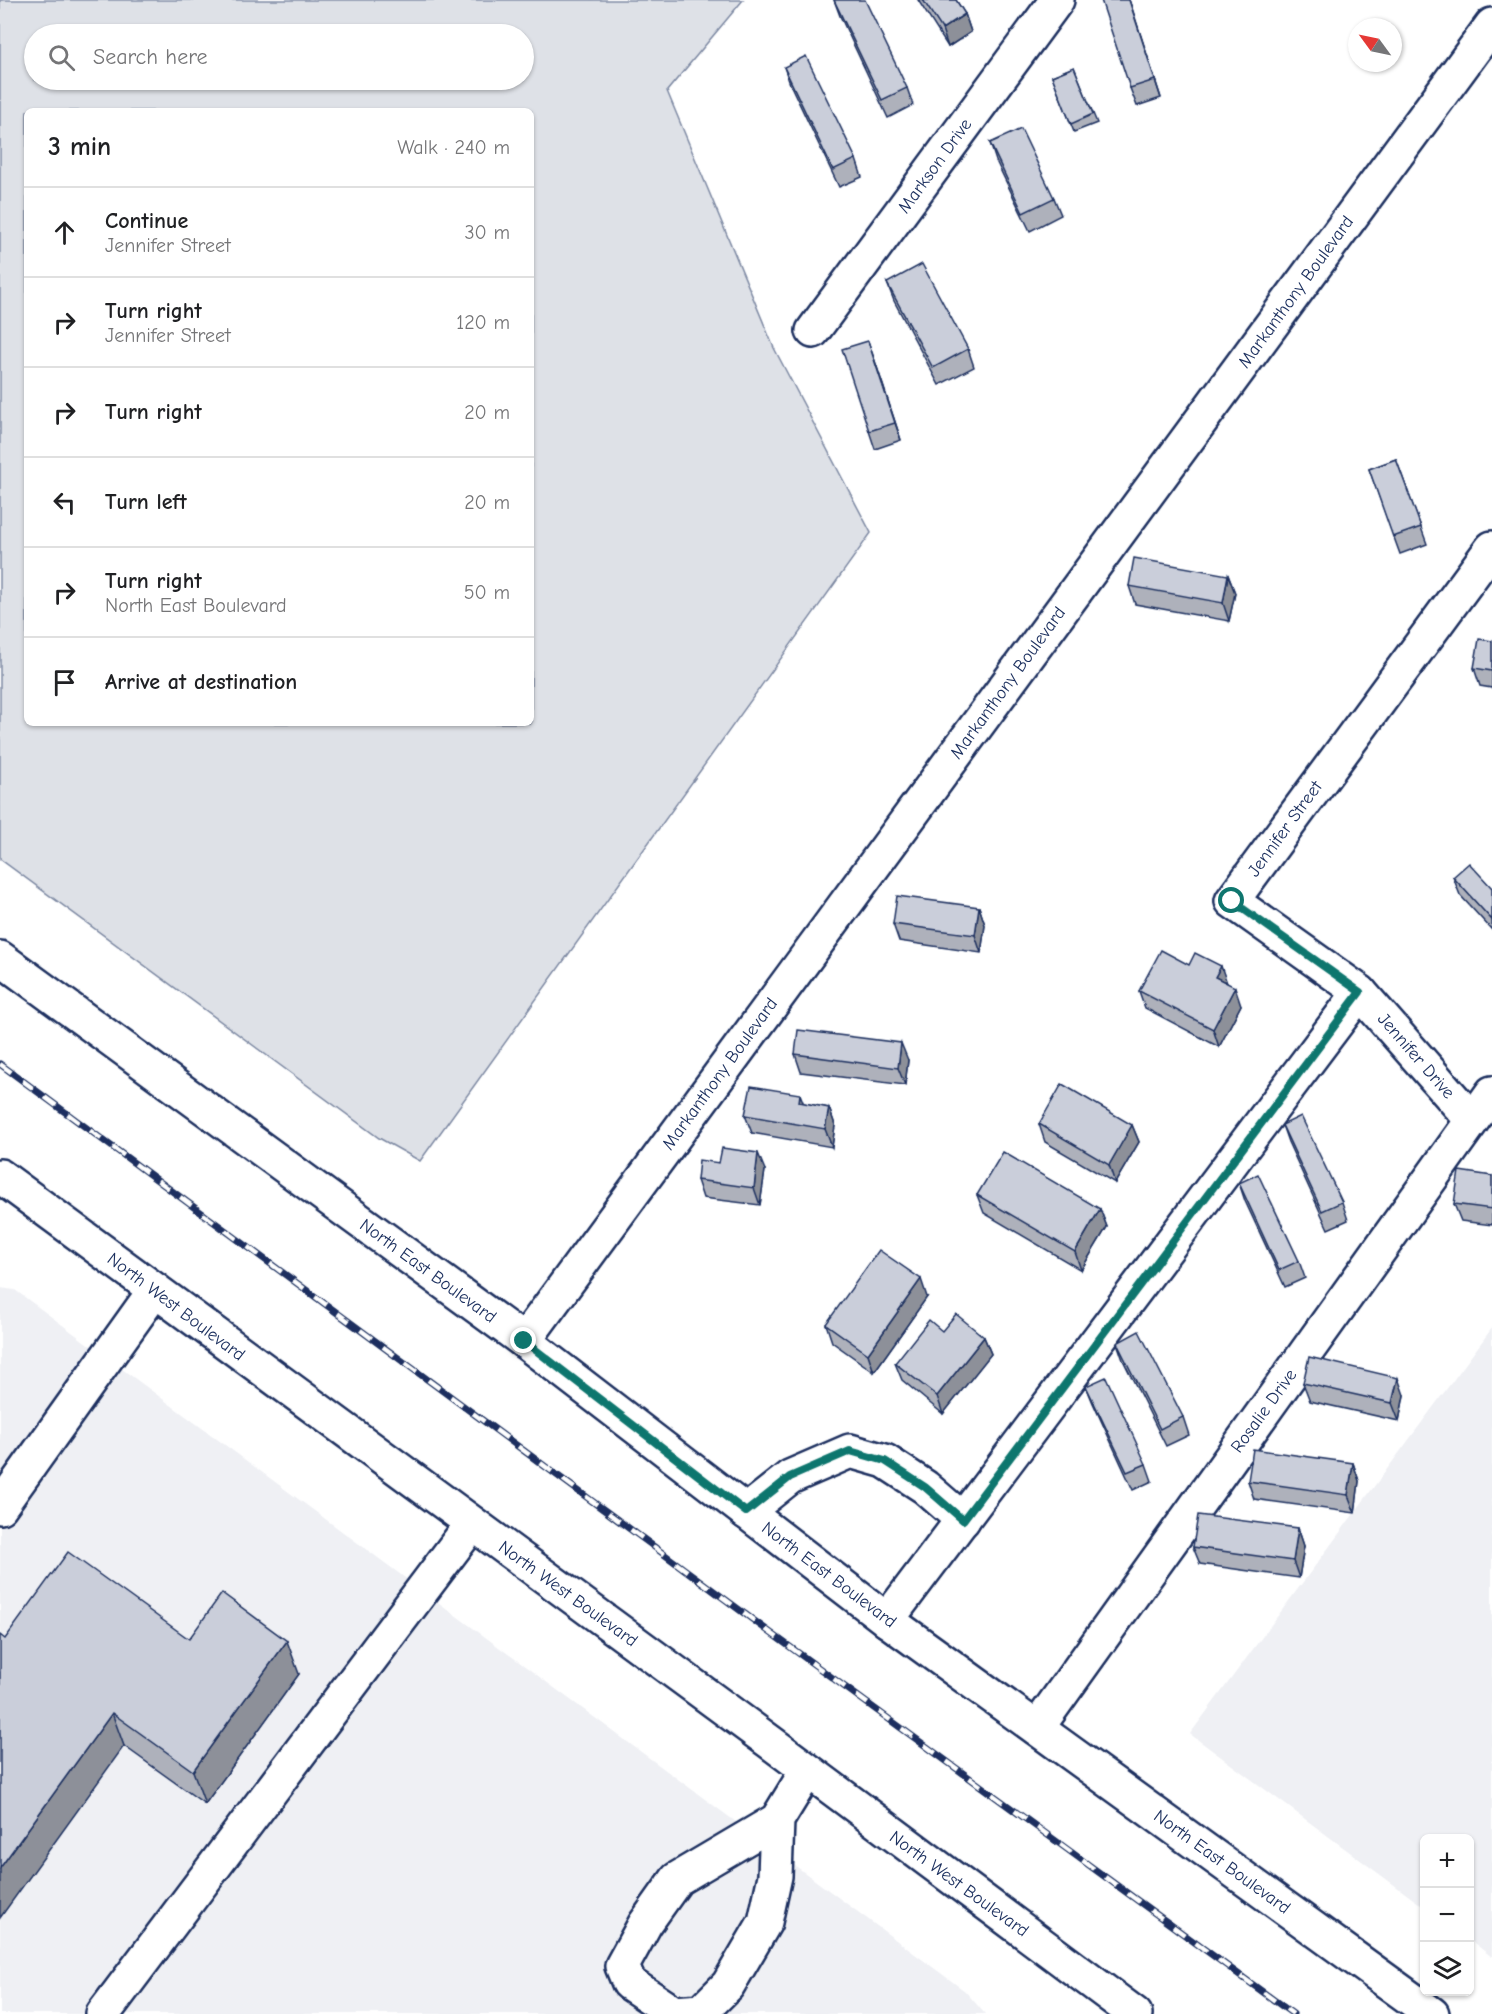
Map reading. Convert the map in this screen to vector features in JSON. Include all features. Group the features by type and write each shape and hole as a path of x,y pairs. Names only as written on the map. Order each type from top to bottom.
{"main road":[{"name":"Markson Drive","path":"813,331 1057,0"},
{"name":"Markanthony Boulevard","path":"524,1341 1492,25"},
{"name":"Jennifer Street","path":"1360,992 1232,901 1492,548"},
{"name":"North East Boulevard","path":"0,958 524,1341 887,1620 1432,2014"},
{"name":"Jennifer Drive","path":"1360,992 1472,1120"},
{"path":"887,1620 1360,992"},
{"name":"Rosalie Drive","path":"1037,1728 1492,1093"},
{"name":"North West Boulevard","path":"0,1176 1135,2014"},
{"path":"0,1507 154,1290"},
{"path":"746,1512 790,1477 850,1451 885,1461 925,1487 963,1520"},
{"path":"103,2014 472,1524"},
{"path":"777,1820 775,1876 765,1922 728,1985 702,2011 674,2013 629,1983 622,1965 645,1924 677,1879 777,1820 807,1772"}],"shaded area":[{"path":"0,0 743,0 667,91 774,348 871,533 420,1161 379,1138 0,859"},
{"path":"0,1288 15,1290 965,1991 985,2014 0,2014"},
{"path":"1492,1328 1492,1957 1474,1943 1474,1834 1420,1834 1420,1904 1190,1734"}],"building":[{"path":"834,0 865,0 907,88 882,100"},
{"path":"923,0 956,0 965,14 942,29"},
{"path":"1101,0 1129,0 1155,80 1130,88"},
{"path":"806,56 856,159 833,170 784,67"},
{"path":"1074,67 1093,114 1071,124 1052,76"},
{"path":"1021,129 1054,198 1023,213 990,143"},
{"path":"922,264 968,349 933,368 887,283"},
{"path":"868,341 895,423 869,431 842,349"},
{"path":"1396,459 1421,527 1393,537 1369,469"},
{"path":"1134,558 1228,575 1223,603 1129,586"},
{"path":"1479,639 1492,641 1492,671 1474,668"},
{"path":"1469,863 1492,888 1492,920 1453,877"},
{"path":"897,896 979,907 975,935 893,924"},
{"path":"1161,950 1189,965 1195,953 1221,966 1215,977 1235,987 1213,1029 1139,991"},
{"path":"798,1030 901,1043 898,1068 795,1054"},
{"path":"1062,1084 1132,1125 1109,1165 1039,1124"},
{"path":"751,1086 800,1094 799,1102 829,1108 825,1129 745,1115"},
{"path":"1301,1116 1342,1202 1322,1211 1282,1125"},
{"path":"722,1148 758,1153 754,1188 697,1180 699,1160 719,1163"},
{"path":"1003,1152 1100,1209 1075,1252 977,1195"},
{"path":"1459,1171 1492,1176 1492,1209 1454,1204"},
{"path":"1258,1174 1299,1261 1279,1270 1239,1183"},
{"path":"879,1250 921,1279 868,1354 826,1324"},
{"path":"956,1314 984,1337 937,1396 895,1363 929,1320 942,1331"},
{"path":"1139,1331 1183,1417 1160,1429 1117,1343"},
{"path":"1309,1357 1398,1378 1392,1403 1303,1383"},
{"path":"1106,1377 1146,1464 1127,1472 1086,1386"},
{"path":"1253,1449 1353,1463 1348,1495 1248,1481"},
{"path":"1198,1515 1298,1528 1293,1561 1193,1547"},
{"path":"68,1552 189,1639 222,1593 287,1641 193,1771 112,1713 0,1868 0,1635 5,1639"}],"railway":[{"path":"0,1064 760,1625 1293,2014"}],"route":[{"path":"524,1341 746,1512 790,1477 850,1451 885,1461 925,1487 963,1520 1360,992 1232,901"}]}
